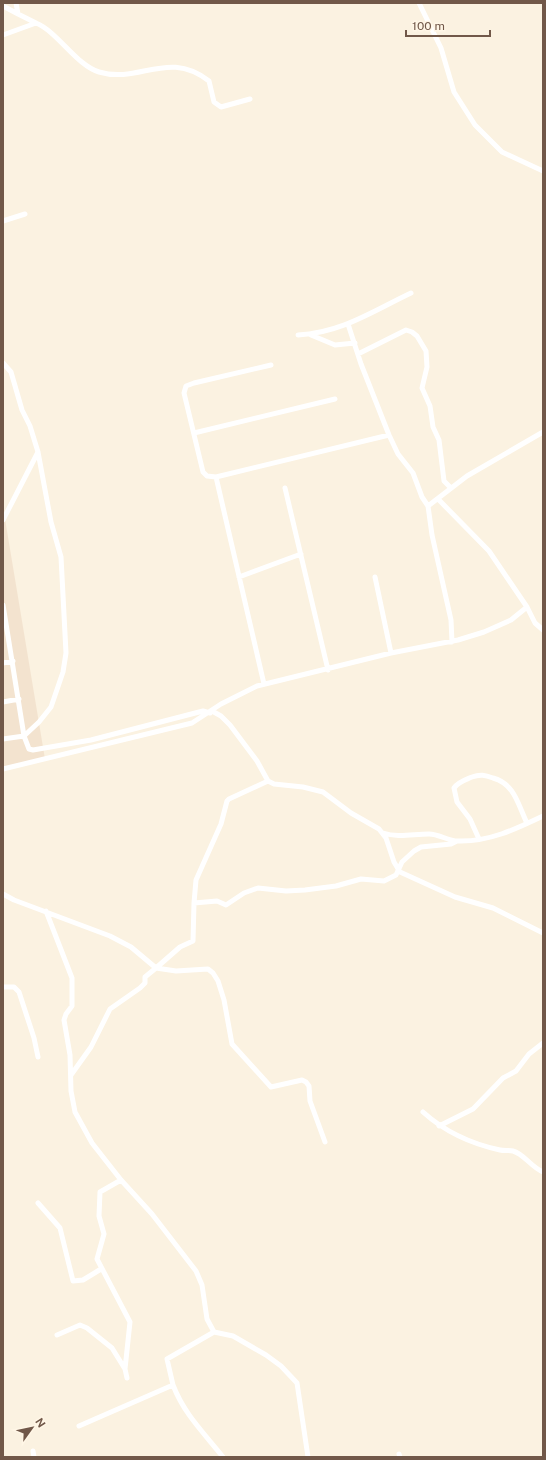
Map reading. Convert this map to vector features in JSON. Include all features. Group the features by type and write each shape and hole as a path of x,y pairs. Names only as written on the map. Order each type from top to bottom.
{"street":[{"path":"16,3 18,14"},
{"path":"419,3 441,48 454,92 475,125 502,152 543,172"},
{"path":"3,6 36,23 75,55 99,72 126,74 160,67 182,67 209,81 214,102 221,107 250,99"},
{"path":"3,35 36,23"},
{"path":"3,221 24,214"},
{"path":"298,335 311,335 326,332 348,324 411,293"},
{"path":"348,324 358,354 398,454 413,472 422,497 428,506 432,535 451,620 452,642"},
{"path":"358,354 406,330 412,332 420,341 426,351 427,368 422,388 430,406 432,425 439,440 444,481 450,487"},
{"path":"311,335 335,345 355,343"},
{"path":"3,363 11,372 22,410 30,426 38,452 51,522 62,564 66,653 63,672 51,707 39,722 24,736 3,739"},
{"path":"271,364 186,386 184,392 203,472 210,477 216,477 390,435"},
{"path":"194,434 335,398"},
{"path":"428,506 438,499 450,487 490,461 543,432"},
{"path":"3,520 38,452"},
{"path":"216,477 264,684"},
{"path":"285,488 328,670"},
{"path":"438,499 489,551 527,607 535,623 543,630"},
{"path":"239,577 301,554"},
{"path":"375,577 390,653"},
{"path":"3,605 24,736 29,749 33,750 91,740 203,711 211,712 221,716 230,725 257,761 268,781 274,784 303,787 323,792 351,813 379,829 383,833 399,870 455,897 488,906 543,933"},
{"path":"3,769 192,723 245,692 264,684 328,670 390,653 452,642 484,632 511,620 527,607"},
{"path":"3,663 13,662"},
{"path":"3,702 19,699"},
{"path":"479,839 470,819 457,802 454,788 456,784 478,775 484,775 504,782 514,793 527,823"},
{"path":"70,1076 91,1047 110,1009 140,988 145,983 145,977 180,947 193,941 196,880 221,824 227,801 229,798 268,781"},
{"path":"383,833 397,837 431,834 457,841 479,839 500,835 543,816"},
{"path":"194,903 217,901 226,905 244,894 258,888 286,891 305,890 336,886 361,879 384,881 395,876 402,862 414,850 421,847 451,844 457,841"},
{"path":"3,894 14,900 46,911 120,941 137,952 156,968 176,971 208,969 213,973 218,981 225,1004 232,1044 270,1087 302,1080 306,1082 310,1101 326,1142"},
{"path":"46,911 72,978 72,1006 66,1014 64,1020 70,1055 72,1103 80,1124 92,1143 121,1180 152,1214 196,1271 202,1284 207,1319 214,1332"},
{"path":"3,987 14,987 19,992 34,1038 38,1057"},
{"path":"439,1126 473,1109 503,1078 516,1071 529,1054 543,1044"},
{"path":"423,1112 439,1126 484,1145 501,1150 513,1151 543,1172"},
{"path":"121,1180 102,1190 99,1195 99,1216 104,1234 97,1259 130,1322 125,1369 127,1378"},
{"path":"38,1203 60,1228 72,1281 82,1280 101,1269"},
{"path":"58,1335 80,1326 87,1328 112,1348 125,1369"},
{"path":"223,1457 199,1431 176,1393 167,1359 214,1332 223,1332 248,1344 281,1366 294,1378 298,1387 308,1457"},
{"path":"79,1426 173,1384"}],"shaded area":[{"path":"3,507 45,759 3,768"}]}
